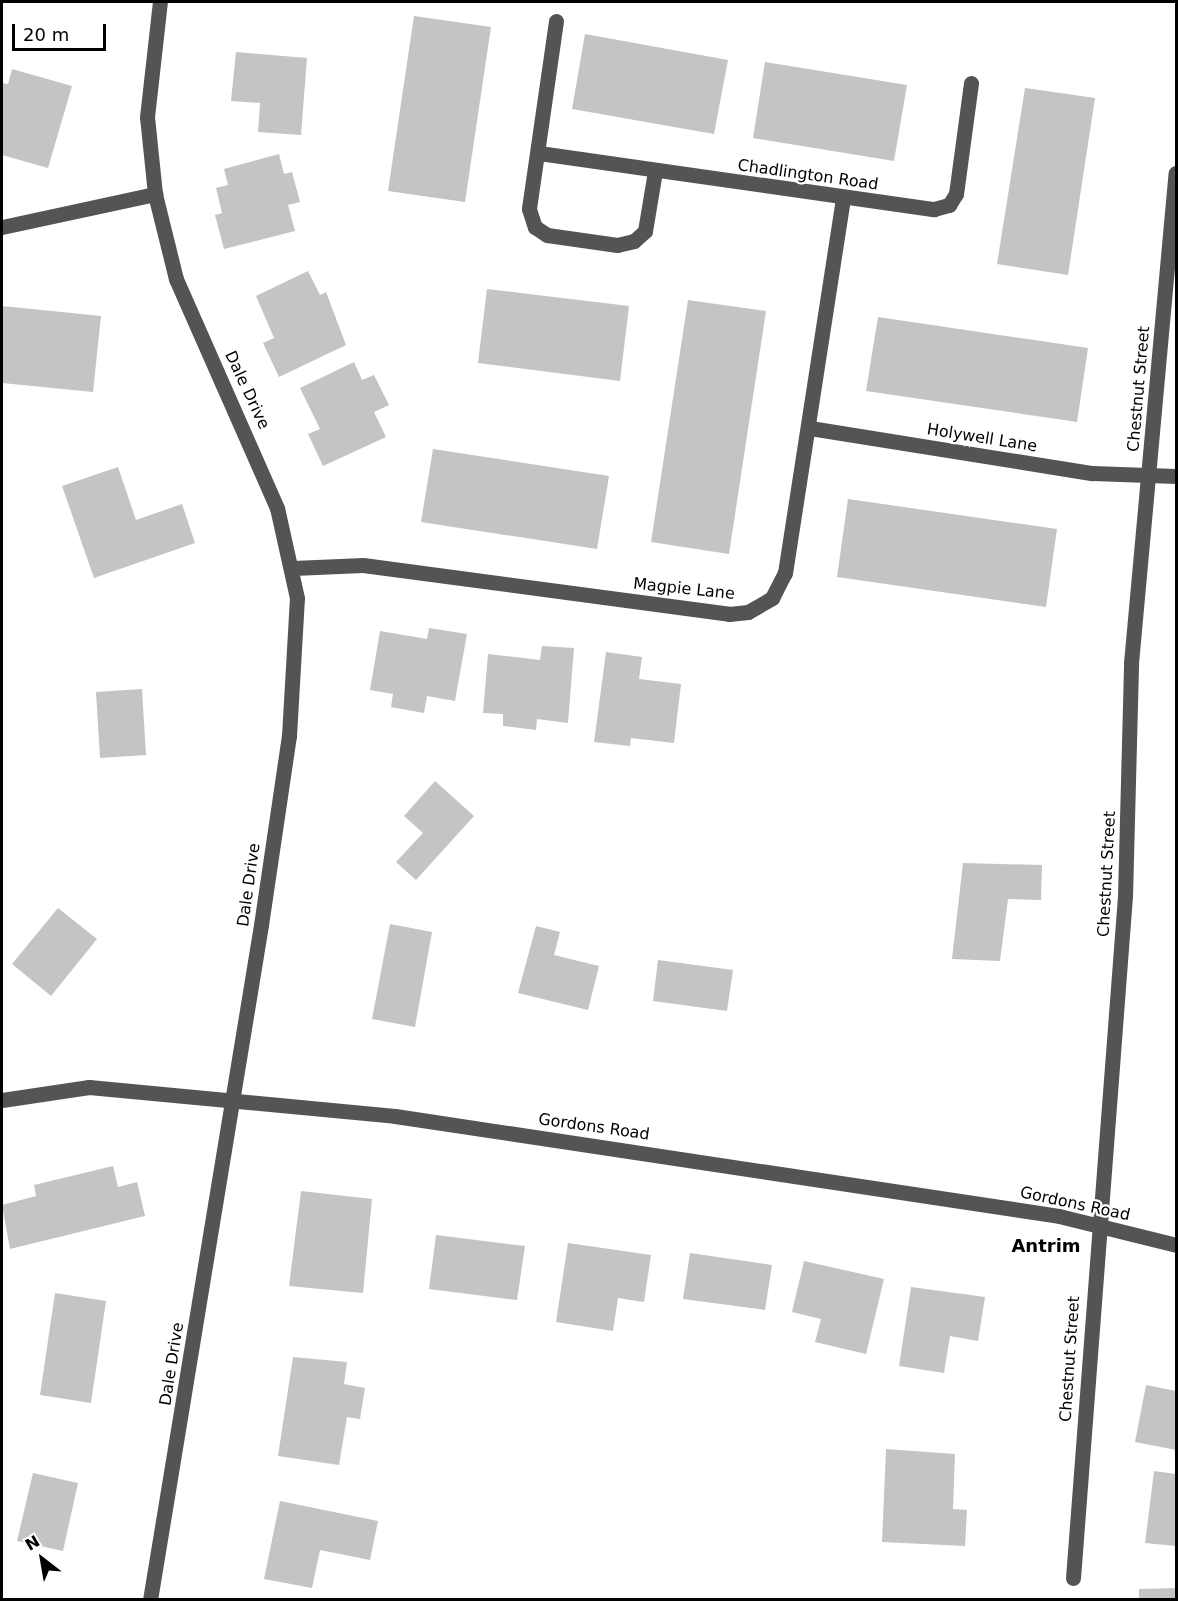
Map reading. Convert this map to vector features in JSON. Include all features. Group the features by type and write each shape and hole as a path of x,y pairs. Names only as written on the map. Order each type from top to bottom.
{"street":[{"name":"Dale Drive","path":"150,1599 233,1100 289,736 297,598 293,568 261,464 176,279 155,194 147,117 160,2"},
{"path":"556,21 530,209 535,227 547,235 617,245 634,241 645,231 655,171"},
{"name":"Chadlington Road","path":"539,153 843,200 934,209 949,205 956,194 971,83"},
{"name":"Chestnut Street","path":"1073,1578 1098,1226 1125,896 1131,663 1176,173"},
{"path":"2,227 155,194"},
{"name":"Magpie Lane","path":"293,568 363,565 748,612 772,598 785,573 810,428 843,200"},
{"name":"Holywell Lane","path":"810,428 1092,473 1176,476"},
{"name":"Gordons Road","path":"2,1100 89,1087 395,1116 815,1177 1098,1226 1176,1245"}],"building":[{"path":"414,16 491,27 465,202 388,191"},
{"path":"585,34 728,60 714,134 572,109"},
{"path":"236,52 307,58 301,135 258,132 260,103 231,101"},
{"path":"765,62 907,85 894,161 753,138"},
{"path":"12,69 72,86 48,168 2,155 2,83 8,84"},
{"path":"1025,88 1095,98 1068,275 997,264"},
{"path":"279,154 284,174 292,172 300,202 288,205 295,231 224,249 215,215 222,213 216,188 228,185 224,169"},
{"path":"308,271 320,295 326,292 346,345 279,377 263,343 274,338 256,296"},
{"path":"487,289 629,306 620,381 478,363"},
{"path":"688,300 766,311 729,554 651,542"},
{"path":"2,306 101,316 93,392 2,383"},
{"path":"878,317 1088,348 1077,422 866,391"},
{"path":"354,362 362,380 374,375 389,405 374,412 386,437 323,466 308,434 320,429 300,388"},
{"path":"433,449 609,476 597,549 421,522"},
{"path":"118,467 136,520 182,504 195,543 94,578 62,486"},
{"path":"848,499 1057,529 1046,607 837,577"},
{"path":"429,628 467,634 455,701 427,696 424,713 391,707 393,694 370,690 380,631 427,639"},
{"path":"542,646 574,648 568,723 537,719 536,730 503,726 503,714 483,713 488,654 540,660"},
{"path":"606,652 642,657 639,679 681,684 674,743 631,738 630,746 594,742"},
{"path":"142,689 146,755 100,758 96,692"},
{"path":"435,781 474,816 416,880 396,862 423,833 404,816"},
{"path":"963,863 1042,865 1041,900 1008,899 1000,961 952,959"},
{"path":"58,908 97,939 51,996 12,964"},
{"path":"390,924 432,932 415,1027 372,1019"},
{"path":"536,926 560,932 554,955 599,966 588,1010 518,993"},
{"path":"658,960 733,970 727,1011 653,1001"},
{"path":"113,1166 118,1187 137,1182 145,1216 10,1249 2,1205 36,1196 34,1185"},
{"path":"301,1191 372,1199 363,1293 289,1286"},
{"path":"436,1235 525,1246 517,1300 429,1289"},
{"path":"568,1243 651,1255 644,1302 618,1298 613,1331 556,1322"},
{"path":"690,1253 772,1265 765,1310 683,1299"},
{"path":"804,1261 884,1279 866,1354 815,1342 821,1319 792,1312"},
{"path":"911,1287 985,1297 978,1341 950,1336 944,1373 899,1366"},
{"path":"55,1293 106,1301 91,1403 40,1395"},
{"path":"293,1357 347,1362 344,1384 365,1388 360,1419 347,1417 339,1465 278,1456"},
{"path":"1146,1385 1176,1391 1176,1450 1135,1442"},
{"path":"886,1449 955,1454 953,1509 967,1510 965,1546 882,1542"},
{"path":"1154,1471 1176,1474 1176,1546 1145,1543"},
{"path":"33,1473 78,1483 63,1551 17,1541"},
{"path":"280,1501 378,1521 370,1560 320,1550 312,1588 264,1579"},
{"path":"1176,1588 1176,1600 1139,1600 1139,1589"}],"district":[{"name":"Antrim","path":"1046,1246"}]}
